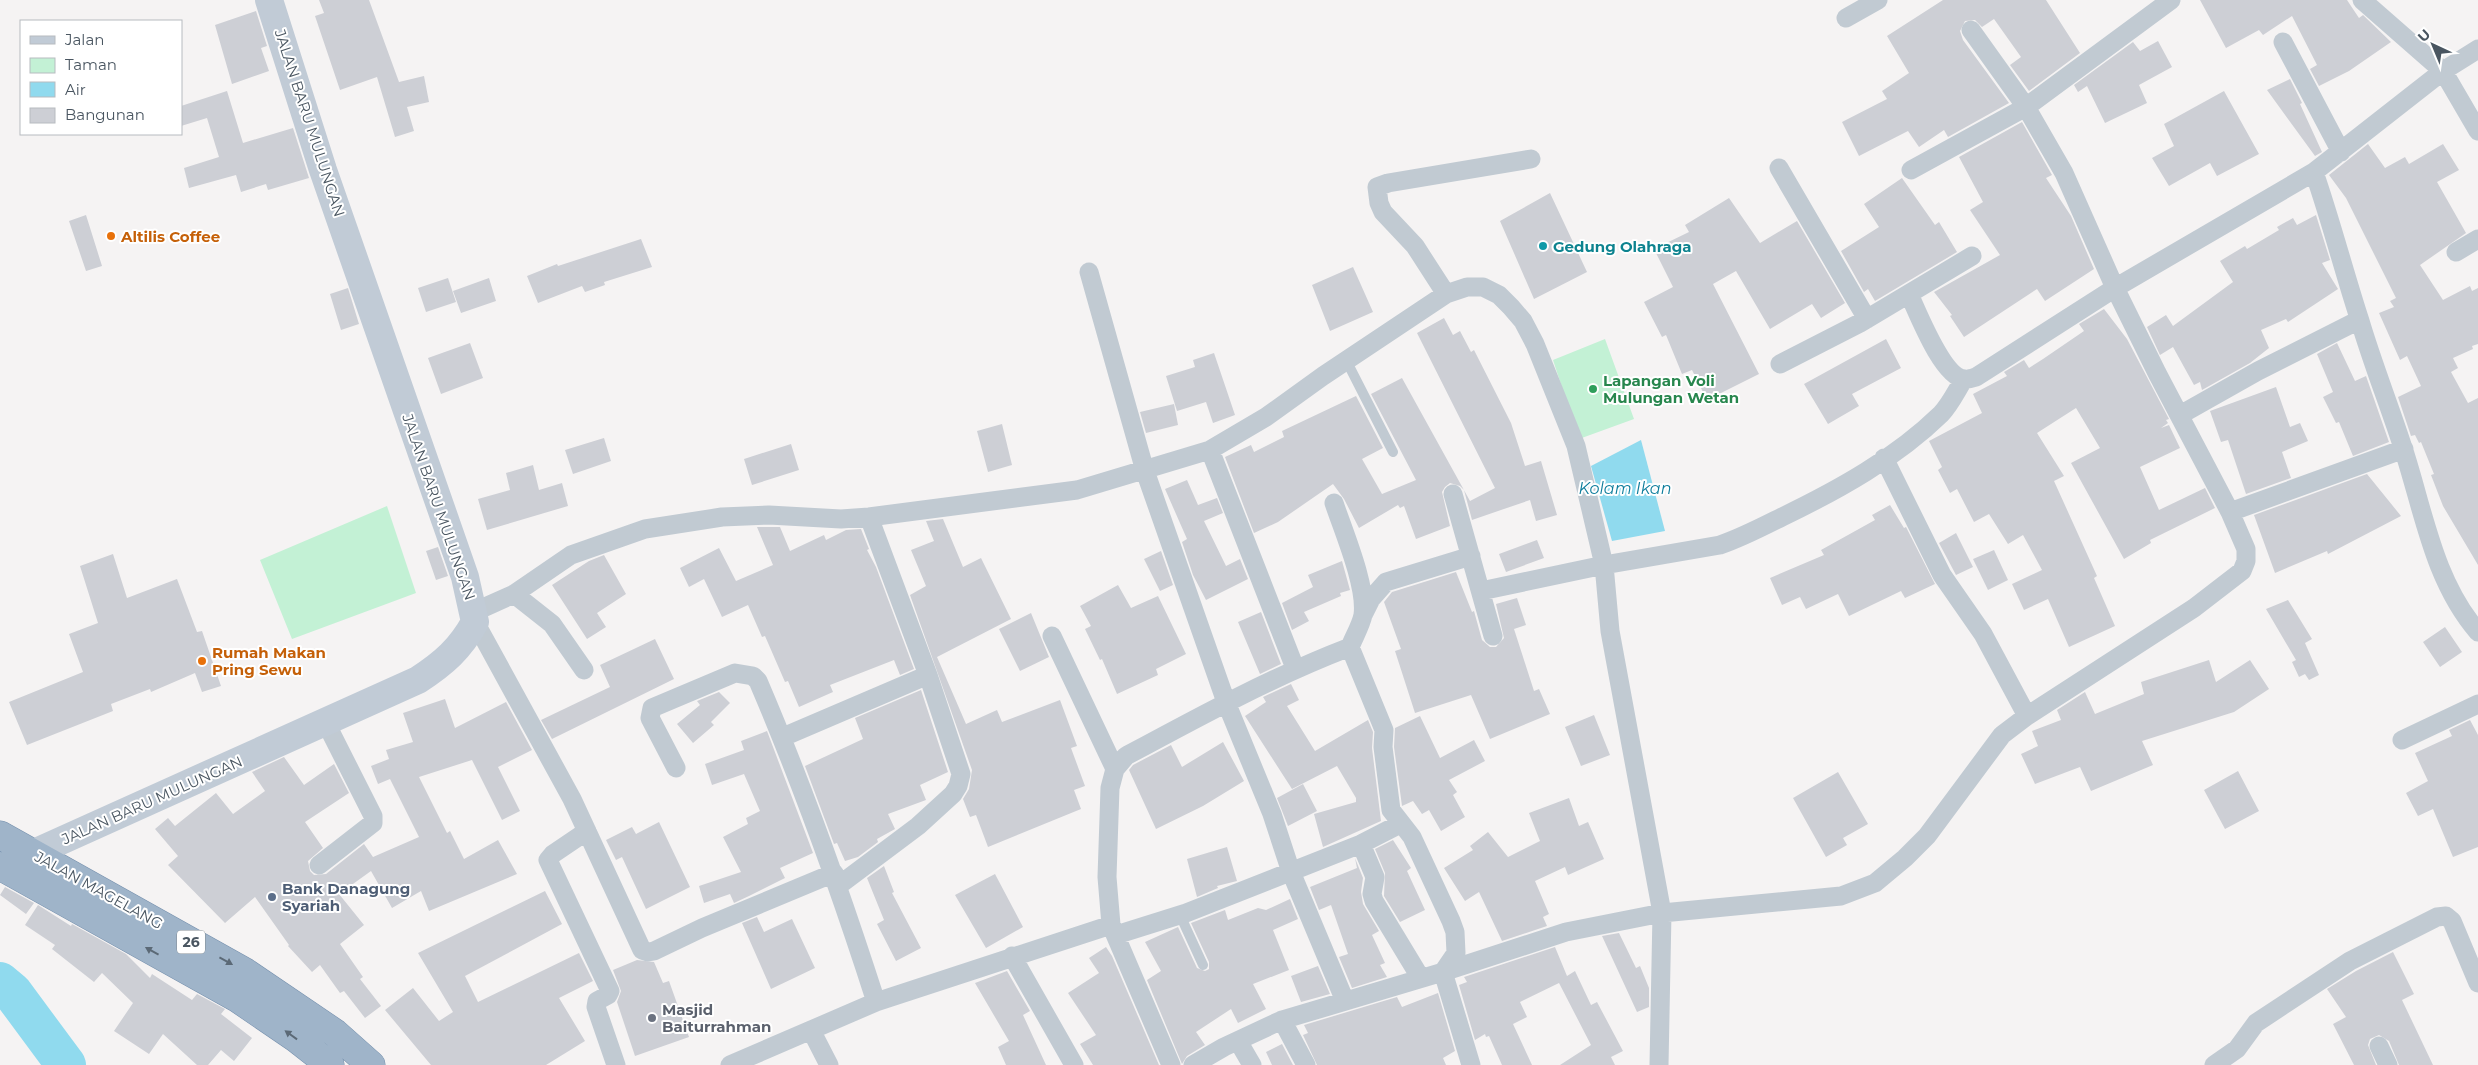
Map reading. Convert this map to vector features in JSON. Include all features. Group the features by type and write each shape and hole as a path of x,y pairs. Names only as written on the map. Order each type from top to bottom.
{"highway":[{"name":"JALAN MAGELANG","path":"0,835 253,977 335,1033 371,1065"},
{"name":"JALAN MAGELANG","path":"0,866 237,998 297,1039 330,1065"}],"main road":[{"name":"JALAN BARU MULUNGAN","path":"34,853 418,680 438,667 462,644 475,617 465,577 323,170 269,0"}],"street":[{"path":"1846,18 1878,0"},
{"path":"1911,170 2026,107 2171,0"},
{"path":"2362,0 2444,71 2478,131"},
{"path":"1193,1065 1238,1040 1282,1020 1420,977 1443,972 1566,932 1662,913 1841,896 1875,883 1927,836 2002,735 2026,716 2194,608 2242,571 2246,561 2246,549 2230,512 2115,288 2064,173 2026,107 1971,30"},
{"path":"2283,42 2341,152"},
{"path":"1909,294 1948,368 1955,375 1964,379 1976,378 2115,288 2314,172 2444,71 2478,50"},
{"path":"1446,294 1414,246 1383,212 1378,203 1378,187 1388,183 1531,159"},
{"path":"1779,168 1867,319"},
{"path":"2314,172 2334,230 2359,320 2404,449 2442,576 2465,617 2478,632"},
{"path":"2456,252 2478,239"},
{"path":"1780,364 1867,319 1972,256"},
{"path":"1089,272 1145,470 1226,702 1272,814 1291,872 1345,1001"},
{"path":"869,517 928,675 961,774 958,786 953,794 918,826 836,879 648,952 642,950 572,799 475,617 514,594 571,555 645,529 722,517 769,515 841,518 869,517 1024,499 1077,490 1210,450 1266,417 1346,360 1446,294 1467,287 1483,287 1499,295 1523,321 1536,344 1576,446 1604,565 1610,631 1662,913 1659,1065"},
{"path":"2180,415 2258,371 2359,320"},
{"path":"1481,591 1604,565 1720,545 1736,539 1812,502 1859,476 1942,413 1964,379"},
{"path":"2230,512 2404,449"},
{"path":"1210,450 1295,668"},
{"path":"1884,458 1942,575 1983,634 2026,716"},
{"path":"1453,494 1494,636"},
{"path":"1334,503 1356,565 1363,614"},
{"path":"1443,972 1456,953 1455,932 1412,837 1391,810 1383,747 1384,730 1350,647 1371,599 1386,582 1471,556"},
{"path":"514,594 552,624 584,670"},
{"path":"1052,636 1115,769"},
{"path":"1171,1065 1113,930 1107,877 1110,788 1115,769 1126,756 1226,702 1295,668 1350,647"},
{"path":"676,768 650,718 652,708 735,673 746,673 758,681 783,738 836,879 876,1002"},
{"path":"783,738 928,675"},
{"path":"2402,740 2478,704"},
{"path":"319,865 373,823 372,816 326,723"},
{"path":"730,1065 876,1002 1012,956 1180,915 1362,844 1400,824"},
{"path":"587,831 553,854 548,860 610,990 608,995 596,1000 596,1007 616,1065"},
{"path":"1362,844 1375,878 1372,894 1374,901 1420,977"},
{"path":"2214,1065 2237,1049 2256,1023 2350,961 2437,917 2446,916 2452,921 2478,983"},
{"path":"1012,956 1074,1065"},
{"path":"1443,972 1471,1065"},
{"path":"1282,1020 1306,1065"},
{"path":"811,1030 829,1065"},
{"path":"1238,1040 1252,1065"},
{"path":"2379,1046 2388,1065"}],"lane":[{"path":"1346,360 1393,452"},
{"path":"1180,915 1203,965"}],"green space":[{"name":"Lapangan Voli Mulungan Wetan","path":"1605,339 1634,419 1579,439 1553,360"},
{"path":"387,506 416,593 292,639 260,560"}],"water":[{"name":"Kolam Ikan","path":"1641,440 1665,531 1612,541 1591,466"}],"building":[{"path":"319,0 369,0 399,82 424,76 429,102 407,107 414,131 395,137 377,77 340,90 315,16 324,13"},
{"path":"1943,0 2046,0 2080,53 2029,91 2010,65 2021,57 1994,19 1982,27 1975,20 1965,21 1960,31 1963,40 2009,103 1948,137 1944,130 1919,147 1908,131 1859,156 1842,122 1887,99 1882,91 1909,73 1887,36"},
{"path":"2200,0 2347,0 2359,18 2363,15 2391,42 2349,71 2319,86 2310,69 2317,65 2292,16 2263,35 2259,30 2226,48"},
{"path":"256,11 267,46 261,48 269,71 232,84 215,25"},
{"path":"2158,41 2172,67 2139,85 2147,103 2105,123 2087,86 2078,92 2074,85 2133,42 2140,51"},
{"path":"2290,79 2322,152 2315,156 2267,90"},
{"path":"227,91 243,143 293,128 309,178 268,190 266,184 241,192 236,175 189,188 184,168 219,157 207,118 182,126 182,106"},
{"path":"2224,91 2259,154 2217,176 2210,163 2169,186 2152,158 2174,146 2164,124"},
{"path":"2022,122 2052,175 2046,178 2071,216 2094,269 2045,301 2037,289 1964,337 1950,316 1952,315 1934,292 2000,255 1970,210 1983,202 1959,157"},
{"path":"2368,144 2385,168 2405,157 2409,164 2443,144 2459,170 2437,182 2466,233 2420,265 2443,300 2470,286 2472,291 2478,288 2478,344 2472,346 2473,349 2453,358 2458,368 2451,372 2468,403 2478,398 2478,565 2443,506 2431,475 2434,474 2421,442 2419,443 2415,435 2411,436 2398,397 2421,386 2407,356 2400,360 2379,313 2394,307 2390,301 2396,298 2346,198 2329,175"},
{"path":"1902,178 1935,225 1939,222 1957,252 1875,301 1868,289 1864,292 1841,251 1879,227 1864,204"},
{"name":"Gedung Olahraga","path":"1550,193 1587,272 1534,299 1500,221"},
{"path":"1729,198 1760,243 1797,221 1845,303 1821,318 1812,304 1770,329 1736,271 1713,284 1759,374 1707,400 1692,370 1682,374 1666,335 1662,337 1644,302 1673,287 1654,249 1689,232 1685,225"},
{"path":"86,215 102,266 86,271 69,221"},
{"path":"2316,215 2330,260 2322,263 2338,289 2288,322 2286,319 2261,330 2269,348 2250,363 2202,390 2200,382 2194,385 2173,347 2160,355 2147,327 2166,315 2173,326 2233,282 2220,261 2245,246 2247,249 2279,230 2277,227 2293,218 2297,225"},
{"path":"641,239 652,267 604,282 605,285 585,292 582,286 538,303 527,276 557,264 558,266"},
{"path":"1353,267 1373,312 1330,331 1312,285"},
{"path":"448,278 456,302 426,312 418,288"},
{"path":"489,278 496,301 461,313 453,291"},
{"path":"348,288 359,324 341,330 330,294"},
{"path":"2104,309 2127,339 2169,419 2166,420 2168,423 2161,428 2169,425 2180,448 2140,467 2159,510 2205,488 2215,508 2150,540 2151,543 2124,559 2071,463 2100,448 2076,408 2037,433 2064,476 2054,481 2097,576 2094,578 2115,626 2069,647 2048,599 2024,610 2012,584 2042,570 2023,535 2008,544 1989,514 1974,522 1957,489 1950,493 1938,470 1942,467 1929,441 1982,413 1973,394 2007,376 2004,372 2024,360 2029,368 2043,359 2084,331 2079,324"},
{"path":"1444,318 1453,335 1460,331 1471,352 1474,350 1511,423 1525,466 1541,461 1557,515 1536,521 1530,500 1472,520 1464,490 1470,501 1495,488 1417,333"},
{"path":"1886,339 1901,368 1852,394 1859,406 1828,424 1804,384"},
{"path":"470,343 483,378 441,394 428,358"},
{"path":"2337,343 2355,381 2366,376 2389,442 2353,456 2339,422 2336,423 2323,397 2333,392 2317,354"},
{"path":"1214,353 1235,415 1213,423 1206,402 1177,411 1166,376 1195,367 1193,360"},
{"path":"1402,378 1464,490 1460,486 1450,483 1445,487 1442,492 1450,526 1416,539 1404,506 1400,508 1398,505 1359,528 1344,499 1333,484 1278,522 1254,533 1225,457 1251,445 1254,452 1284,437 1282,431 1356,396 1383,448 1362,459 1382,494 1416,480 1371,394"},
{"path":"2276,387 2290,427 2300,423 2308,441 2282,452 2291,478 2246,494 2228,440 2221,442 2210,411"},
{"path":"1174,404 1178,425 1146,433 1140,412"},
{"path":"1002,424 1012,465 988,472 977,431"},
{"path":"604,438 611,461 573,474 565,450"},
{"path":"791,444 799,470 752,485 744,459"},
{"path":"533,465 539,490 562,483 568,506 487,530 478,499 510,490 506,473"},
{"path":"2367,474 2401,516 2328,554 2327,551 2275,573 2254,515"},
{"path":"1187,480 1198,505 1217,498 1223,513 1204,521 1226,566 1240,559 1248,579 1206,600 1193,575 1182,542 1187,539 1165,489"},
{"path":"1890,505 1904,528 1906,527 1935,584 1905,598 1901,591 1849,616 1838,594 1806,609 1800,597 1782,605 1770,578 1824,555 1821,550 1875,520 1872,515"},
{"path":"943,519 963,567 981,558 1011,619 937,657 966,724 997,710 1002,722 1060,700 1077,746 1071,748 1085,786 1074,790 1081,809 988,847 976,815 970,817 963,799 969,789 972,770 910,595 926,586 911,550 934,541 926,521"},
{"path":"757,527 780,527 790,551 824,535 826,540 846,530 861,529 869,549 867,550 876,567 914,669 900,675 894,660 830,685 833,692 799,707 788,681 785,682 765,636 762,637 748,605 722,617 704,579 689,587 680,568 719,548 736,581 773,565"},
{"path":"1956,533 1973,567 1956,575 1939,543"},
{"path":"1537,540 1544,558 1506,572 1499,554"},
{"path":"438,547 448,576 436,580 426,551"},
{"path":"1994,550 2008,580 1988,590 1973,559"},
{"path":"1161,551 1173,585 1160,591 1144,559"},
{"path":"113,554 127,598 177,579 197,632 202,631 221,686 202,692 195,673 151,692 150,689 111,704 113,711 27,745 9,702 83,672 69,634 98,623 80,566"},
{"path":"604,555 626,594 597,613 606,627 587,639 552,585 589,561"},
{"path":"1342,561 1350,590 1340,593 1341,596 1304,612 1309,621 1292,630 1282,603 1313,587 1308,575"},
{"path":"1456,572 1472,612 1474,611 1482,640 1490,647 1496,647 1504,638 1496,604 1517,598 1526,625 1514,629 1534,691 1539,689 1550,714 1490,739 1471,695 1415,713 1395,651 1401,649 1384,602 1392,592"},
{"path":"1118,585 1131,608 1158,596 1186,654 1156,669 1158,675 1117,694 1102,659 1100,660 1085,629 1091,626 1080,606"},
{"path":"2288,600 2312,639 2305,643 2319,675 2309,680 2305,674 2299,677 2292,662 2296,660 2266,609"},
{"path":"1261,612 1281,664 1260,674 1238,622"},
{"path":"1031,613 1049,657 1020,671 999,629"},
{"path":"2445,627 2462,652 2440,667 2423,642"},
{"path":"655,639 674,679 552,739 541,720 610,687 600,665"},
{"path":"2209,660 2216,682 2250,660 2269,689 2234,712 2142,741 2153,765 2091,791 2080,767 2035,784 2021,754 2038,746 2032,731 2061,720 2057,710 2085,692 2095,714 2144,694 2141,682"},
{"path":"1291,684 1299,700 1287,706 1315,751 1368,720 1373,732 1372,748 1381,821 1323,847 1314,814 1356,802 1356,798 1337,766 1292,789 1245,716 1266,702 1263,697"},
{"path":"921,690 948,772 920,785 926,800 888,814 895,829 877,839 878,842 858,857 845,861 837,843 834,844 805,766 863,739 855,718"},
{"path":"719,692 730,703 711,722 714,725 693,743 677,724 700,705 697,701"},
{"path":"445,699 455,728 506,702 532,750 498,767 520,811 502,820 472,760 419,777 447,833 450,831 464,859 498,840 517,874 429,911 421,891 392,908 371,871 339,894 364,925 340,944 363,977 360,979 381,1006 365,1018 344,991 340,993 320,965 312,972 288,946 255,897 225,923 168,865 178,856 155,829 168,818 175,826 216,793 233,814 265,791 252,772 284,757 304,785 334,764 349,793 305,822 323,848 308,861 310,871 314,875 326,874 364,844 373,857 419,837 390,779 378,784 371,766 389,759 386,750 413,742 403,713"},
{"path":"1594,715 1610,755 1581,766 1565,727"},
{"path":"1420,716 1440,758 1474,740 1485,761 1449,780 1457,792 1453,795 1465,817 1441,831 1429,810 1422,814 1413,801 1402,806 1394,747 1395,728"},
{"path":"2470,720 2478,735 2478,847 2453,857 2433,809 2418,816 2406,793 2428,781 2415,753 2452,736 2449,730"},
{"path":"767,731 813,853 780,868 785,878 734,903 730,894 704,903 699,886 741,872 723,837 748,824 746,818 760,811 744,774 712,785 705,764 744,750 741,741"},
{"path":"1223,742 1244,781 1203,806 1156,829 1129,770 1133,765 1171,745 1182,767"},
{"path":"2238,771 2259,811 2225,829 2204,790"},
{"path":"1838,772 1868,824 1843,838 1847,845 1826,857 1793,798"},
{"path":"1303,784 1317,811 1288,826 1277,798"},
{"path":"1569,798 1579,826 1588,822 1604,859 1568,875 1565,867 1535,881 1549,914 1543,917 1547,926 1502,941 1479,892 1465,901 1444,868 1473,850 1470,846 1488,832 1508,857 1540,841 1529,813"},
{"path":"659,822 690,887 646,909 622,857 616,860 606,840 632,827 636,834"},
{"path":"1393,840 1411,868 1407,871 1425,910 1400,922 1384,896 1385,873 1375,849"},
{"path":"1227,847 1237,881 1217,886 1218,888 1197,897 1187,859"},
{"path":"1355,858 1363,878 1361,892 1363,904 1379,931 1372,935 1385,963 1380,965 1387,977 1352,988 1339,957 1348,954 1331,905 1319,910 1310,887 1357,868"},
{"path":"884,866 894,892 892,893 921,948 896,961 877,924 884,920 867,878"},
{"path":"995,874 1023,927 986,948 955,895"},
{"path":"5,887 34,903 26,914 0,895"},
{"path":"545,891 562,924 465,976 478,1002 579,953 593,981 559,998 585,1041 546,1065 431,1065 385,1010 413,988 439,1021 453,1012 418,953"},
{"path":"1290,899 1298,919 1273,930 1289,970 1253,984 1266,1009 1238,1023 1231,1009 1196,1032 1205,1045 1187,1056 1182,1064 1147,980 1161,971 1145,942 1178,927 1197,968 1205,971 1209,969 1209,962 1191,923 1225,910 1228,920 1258,908 1266,910"},
{"path":"38,905 71,926 72,924 126,954 150,978 152,974 192,1000 197,994 225,1009 221,1014 252,1038 234,1061 221,1050 208,1065 197,1065 163,1034 149,1054 114,1031 133,1003 102,973 94,982 52,949 55,945 25,925"},
{"path":"757,917 764,932 792,919 815,968 771,989 742,923"},
{"path":"1619,933 1636,968 1640,966 1649,988 1649,1007 1637,1012 1602,936"},
{"path":"1106,947 1112,956 1159,1065 1093,1065 1080,1044 1096,1035 1068,993 1099,973 1089,958"},
{"path":"1555,947 1567,976 1575,971 1591,1005 1597,1002 1623,1051 1611,1057 1615,1065 1560,1065 1591,1045 1559,983 1520,1002 1527,1017 1513,1024 1532,1065 1502,1065 1489,1036 1486,1037 1485,1034 1475,1040 1459,985 1467,982 1464,977"},
{"path":"2393,952 2414,994 2402,1000 2433,1065 2399,1065 2389,1041 2379,1035 2370,1039 2368,1045 2376,1065 2354,1065 2333,1024 2346,1017 2327,989 2356,971"},
{"name":"Masjid Baiturrahman","path":"637,960 654,962 663,983 669,981 689,1037 635,1056 617,1002 621,991 613,970"},
{"path":"1318,966 1330,994 1301,1002 1291,976"},
{"path":"1007,971 1030,1011 1023,1015 1046,1065 1006,1065 998,1047 1009,1041 975,983"},
{"path":"1438,993 1455,1051 1443,1058 1446,1065 1317,1065 1303,1035 1308,1033 1304,1025 1397,997 1402,1007"},
{"path":"1282,1044 1293,1065 1272,1065 1266,1052"}],"waterway":[{"path":"0,982 12,992 66,1065"}],"place":[{"name":"Altilis Coffee","path":"111,236"},
{"name":"Gedung Olahraga","path":"1543,246"},
{"name":"Lapangan Voli Mulungan Wetan","path":"1593,389"},
{"name":"Rumah Makan Pring Sewu","path":"202,661"},
{"name":"Bank Danagung Syariah","path":"272,897"},
{"name":"Masjid Baiturrahman","path":"652,1018"}]}
